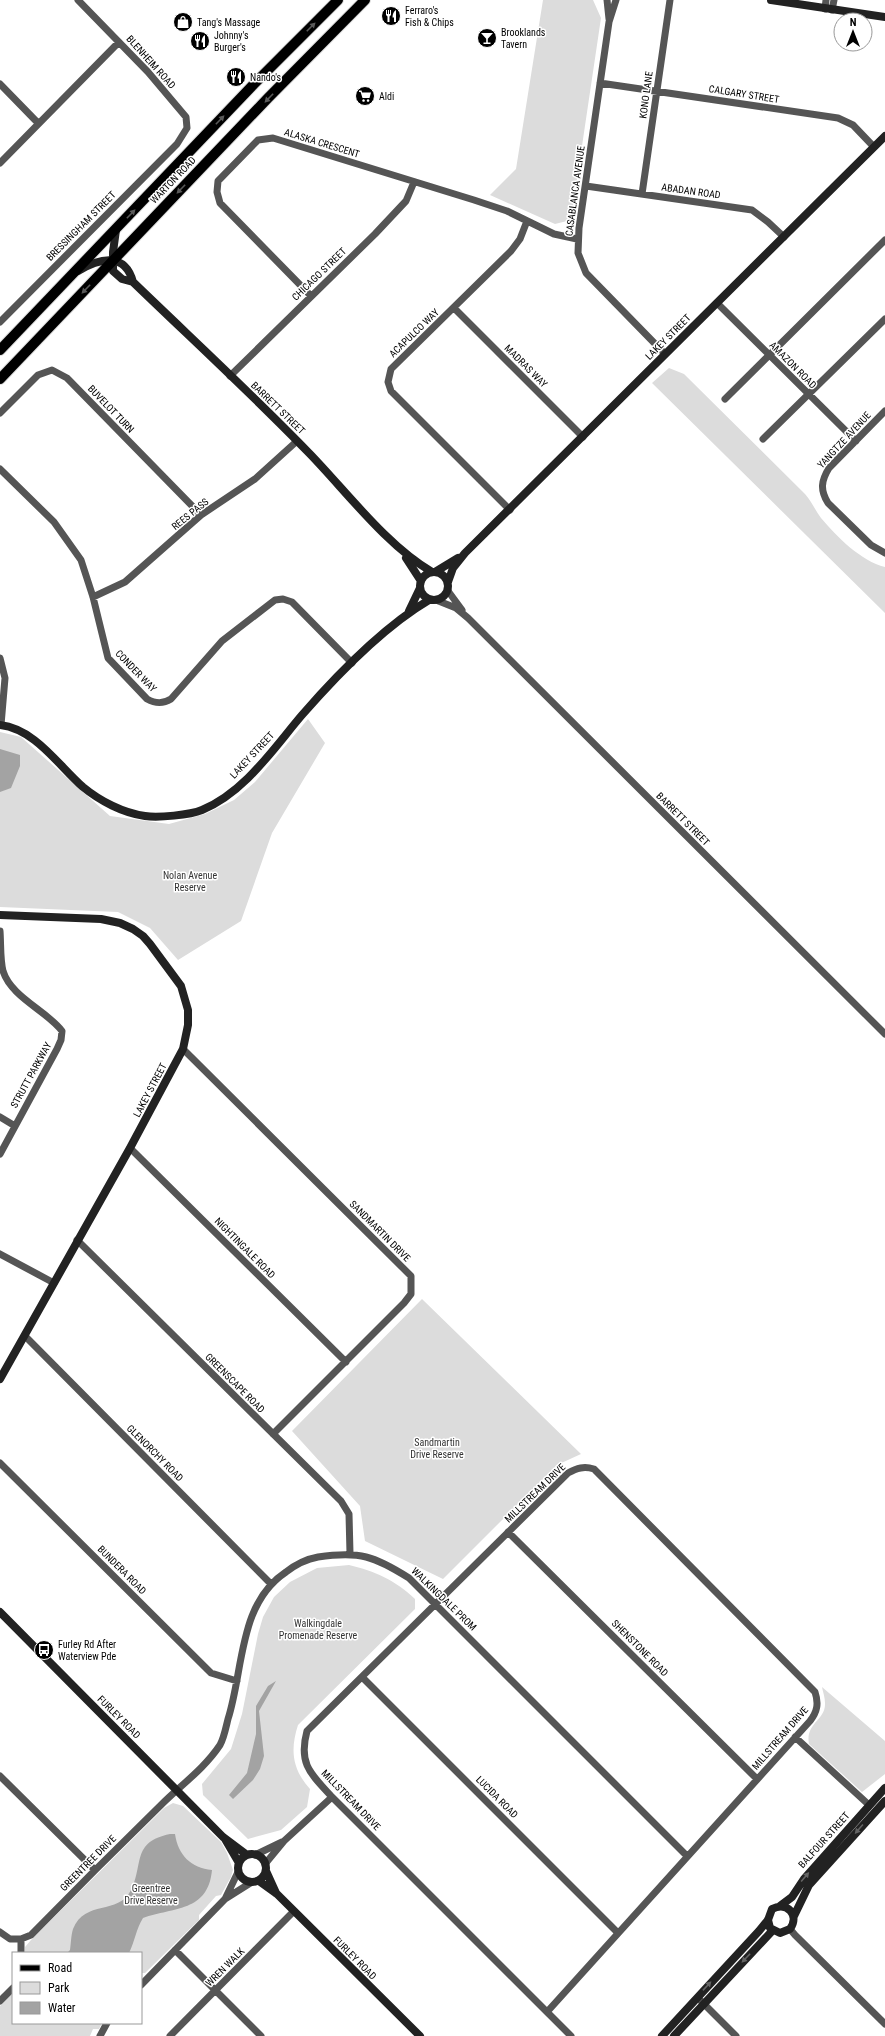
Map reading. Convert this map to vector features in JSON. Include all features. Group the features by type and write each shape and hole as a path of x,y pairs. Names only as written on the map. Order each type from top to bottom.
{"main road":[{"name":"WARTON ROAD","path":"0,350 254,84 338,0"},
{"name":"WARTON ROAD","path":"0,379 268,98 365,0"}],"street":[{"name":"BLENHEIM ROAD","path":"78,0 148,72 186,117 187,128 177,144"},
{"name":"CASABLANCA AVENUE","path":"607,0 609,22"},
{"name":"CASABLANCA AVENUE","path":"616,0 609,22 577,239 578,253 586,272 665,354"},
{"name":"KONO LANE","path":"642,194 670,0"},
{"path":"771,0 828,6 885,17"},
{"path":"828,6 834,0"},
{"path":"0,163 119,42"},
{"name":"CALGARY STREET","path":"600,83 838,118 852,125 874,146"},
{"path":"0,84 38,123"},
{"name":"LAKEY STREET","path":"1,725 28,734 84,788 117,808 146,816 170,815 201,811 224,797 246,780 313,702 352,663 409,611 433,600 444,597 452,568 465,553 885,136"},
{"name":"ALASKA CRESCENT","path":"311,296 220,203 217,192 218,181 258,140 268,138 414,182 507,211 554,234 577,239"},
{"name":"BRESSINGHAM STREET","path":"0,322 177,144"},
{"name":"CHICAGO STREET","path":"230,376 399,208 410,193 414,182"},
{"name":"ABADAN ROAD","path":"586,186 752,210 784,237"},
{"name":"ACAPULCO WAY","path":"510,510 391,391 388,382 391,369 511,251 520,239 527,221"},
{"name":"BARRETT STREET","path":"116,230 113,272 122,279 133,282 297,441 404,554 420,584"},
{"path":"724,399 885,240"},
{"path":"75,273 92,264 113,260"},
{"name":"AMAZON ROAD","path":"717,303 856,441"},
{"name":"MADRAS WAY","path":"454,308 583,437"},
{"path":"763,439 885,319"},
{"name":"BUVELOT TURN","path":"0,413 38,375 52,370 67,378 201,515"},
{"name":"YANGTZE AVENUE","path":"885,411 829,468 823,477 821,486 823,495 828,503 870,545 885,553"},
{"name":"REES PASS","path":"93,597 125,582 201,515 255,479 297,441"},
{"name":"CONDER WAY","path":"0,469 54,522 81,560 93,597 108,658 147,699 152,702 165,703 171,699 222,641 275,600 283,599 292,602 352,663"},
{"name":"LAKEY STREET","path":"409,611 424,576 434,572 465,553"},
{"name":"BARRETT STREET","path":"404,554 434,572"},
{"path":"434,572 443,575 448,586"},
{"path":"420,584 423,595 433,600"},
{"name":"BARRETT STREET","path":"448,586 468,618"},
{"name":"BARRETT STREET","path":"433,600 456,608 468,618 885,1034"},
{"path":"0,658 5,678 1,725"},
{"name":"LAKEY STREET","path":"0,915 101,919 120,923 143,936 181,986 185,996 188,1025 183,1049 130,1148 0,1379"},
{"name":"STRUTT PARKWAY","path":"0,931 3,971 7,979 14,988 41,1013 56,1023 62,1030 62,1040 0,1154"},
{"name":"SANDMARTIN DRIVE","path":"183,1049 411,1276 411,1294 346,1362 273,1434"},
{"path":"0,1117 15,1126"},
{"name":"NIGHTINGALE ROAD","path":"130,1148 346,1362"},
{"name":"GREENSCAPE ROAD","path":"77,1240 341,1501 349,1514 350,1553"},
{"path":"0,1254 54,1283"},
{"name":"GLENORCHY ROAD","path":"25,1336 271,1584"},
{"name":"BUNDERA ROAD","path":"0,1463 211,1673 237,1681"},
{"name":"MILLSTREAM DRIVE","path":"546,2012 686,1856 795,1738 816,1713 817,1698 815,1692 594,1469 581,1467 568,1474 508,1532 308,1731 304,1742 303,1754 311,1774 332,1797 546,2012 571,2036"},
{"name":"SHENSTONE ROAD","path":"508,1532 757,1779"},
{"name":"WALKINGDALE PROM","path":"177,1789 198,1772 221,1743 231,1711 252,1613 264,1591 287,1570 314,1558 350,1553 362,1555 392,1568 409,1578 686,1856"},
{"name":"FURLEY ROAD","path":"0,1612 223,1837 251,1855 263,1860 277,1894"},
{"name":"LUCIDA ROAD","path":"362,1677 617,1932"},
{"path":"795,1738 869,1805"},
{"path":"0,1776 95,1870"},
{"name":"BALFOUR STREET","path":"674,2036 700,2000 768,1920 772,1909 780,1906 792,1897 804,1879 885,1788"},
{"name":"GREENTREE DRIVE","path":"21,1939 31,1935 177,1789"},
{"path":"142,1984 225,1899 255,1881 284,1841 332,1797"},
{"name":"BALFOUR STREET","path":"790,1929 793,1925 794,1916 810,1885 885,1800"},
{"name":"FURLEY ROAD","path":"223,1837 243,1879 255,1881 277,1894 420,2036"},
{"path":"225,1899 239,1868 251,1855 284,1841"},
{"path":"780,1906 790,1910 794,1916"},
{"name":"WREN WALK","path":"170,2036 294,1911"},
{"path":"768,1920 773,1930 784,1932 790,1929 795,1936 885,2024"},
{"name":"BALFOUR STREET","path":"662,2036 773,1930"},
{"path":"0,1932 10,1939 21,1939 21,1952"},
{"path":"175,1950 261,2036"},
{"path":"0,2001 12,1989"},
{"path":"700,2000 736,2036"},
{"path":"100,2036 106,2024"}],"green space":[{"path":"543,0 593,0 601,18 571,220 555,224 490,195 516,169"},
{"path":"669,368 684,374 805,494 821,518 834,533 858,554 876,564 885,567 885,613 652,383"},
{"name":"Nolan Avenue Reserve","path":"308,719 325,743 272,833 241,921 178,960 150,928 118,912 0,907 0,732 21,737 110,816 169,824 205,814 234,800 255,782"},
{"name":"Sandmartin Drive Reserve","path":"422,1299 581,1454 557,1465 443,1579 365,1541 360,1506 292,1431"},
{"name":"Walkingdale Promenade Reserve","path":"349,1565 376,1573 392,1581 415,1599 415,1609 298,1725 295,1734 294,1759 299,1774 310,1789 307,1807 281,1830 248,1839 203,1795 202,1784 231,1749 242,1714 258,1634 263,1617 274,1597 290,1582 317,1568"},
{"path":"822,1687 885,1741 885,1774 862,1792 809,1744 810,1731 824,1709 825,1701"},
{"name":"Greentree Drive Reserve","path":"173,1803 183,1806 221,1842 233,1870 231,1877 221,1895 216,1896 199,1915 199,1920 145,1973 142,1973 142,1952 25,1952 25,1947 31,1940 164,1808"},
{"path":"12,1994 12,2024 102,2024 99,2029 93,2029 90,2036 0,2036 0,2006"}],"water":[{"path":"0,749 20,755 20,766 11,788 0,792"},
{"path":"276,1681 259,1711 264,1756 260,1769 253,1780 233,1799 229,1795 247,1773 256,1734 256,1706 268,1686"},
{"path":"175,1834 179,1848 187,1859 198,1866 212,1870 209,1884 204,1894 197,1901 188,1906 143,1918 129,1952 68,1952 70,1950 73,1929 78,1920 93,1910 118,1903 125,1898 135,1881 144,1849 149,1843 158,1838"}],"place":[{"name":"Ferraro's Fish & Chips","path":"391,16"},
{"name":"Tang's Massage","path":"183,22"},
{"name":"Brooklands Tavern","path":"487,38"},
{"name":"Johnny's Burger's","path":"200,41"},
{"name":"Nando's","path":"236,77"},
{"name":"Aldi","path":"365,96"},
{"name":"Furley Rd After Waterview Pde","path":"44,1650"}]}
